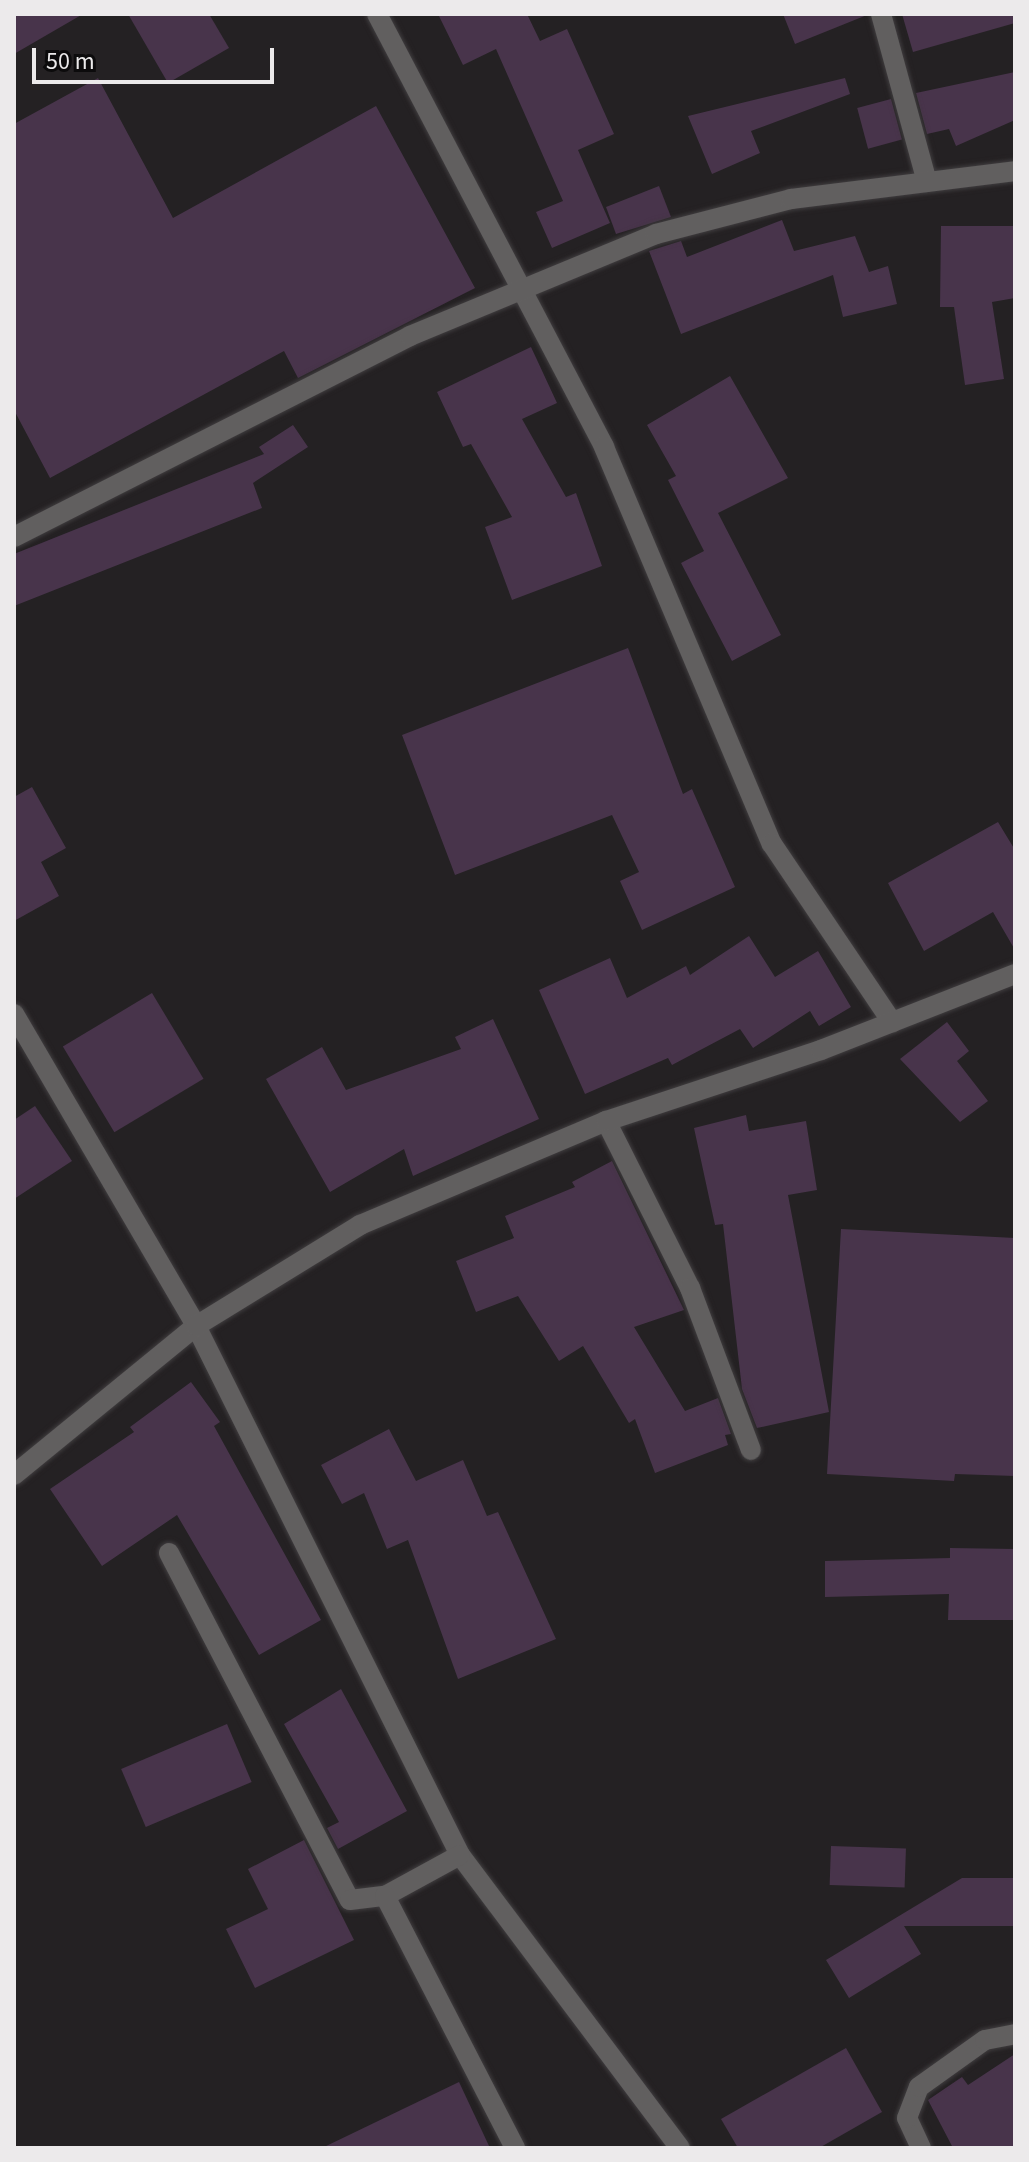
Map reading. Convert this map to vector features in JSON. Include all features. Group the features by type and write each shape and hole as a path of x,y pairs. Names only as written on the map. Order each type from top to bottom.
{"street":[{"path":"377,14 521,286 653,555 772,844 892,1022"},
{"path":"881,14 927,182"},
{"path":"14,537 521,286 656,234 791,199 1015,171"},
{"path":"14,1475 196,1326 360,1225 606,1121 892,1022 1015,974"},
{"path":"14,1014 196,1326 460,1855 680,2148"},
{"path":"606,1121 690,1288 751,1450"},
{"path":"169,1553 347,1895 355,1903 385,1896 460,1855"},
{"path":"385,1896 515,2148"},
{"path":"921,2148 907,2118 919,2087 985,2040 1015,2034"}],"building":[{"path":"14,14 83,14 14,54"},
{"path":"128,14 209,14 229,48 168,83"},
{"path":"438,14 527,14 540,41 567,29 614,134 578,150 610,223 552,248 536,212 563,201 496,49 463,65"},
{"path":"783,14 867,14 867,15 795,44"},
{"path":"902,14 1015,14 1015,23 913,52"},
{"path":"1015,72 1015,120 956,146 949,129 927,134 916,93"},
{"path":"98,78 173,218 376,106 475,288 298,378 284,351 50,478 14,410 14,124"},
{"path":"845,78 850,94 751,131 760,153 712,174 688,116"},
{"path":"891,99 902,140 868,149 857,108"},
{"path":"659,186 671,217 616,234 606,207"},
{"path":"782,220 794,251 855,236 869,272 888,266 897,304 843,317 833,275 681,334 649,251 681,241 687,257"},
{"path":"941,226 1015,226 1015,298 992,302 1004,379 965,385 954,307 940,307"},
{"path":"531,347 557,403 522,419 566,497 576,493 602,566 512,600 485,527 512,517 471,444 463,447 437,392"},
{"path":"730,376 788,478 718,513 781,635 732,661 681,563 704,551 668,480 676,476 647,425"},
{"path":"293,425 308,447 253,483 262,508 14,606 14,554 264,454 259,447"},
{"path":"628,648 683,794 692,789 735,887 642,930 620,881 639,872 612,815 455,875 402,735"},
{"path":"32,787 66,848 41,862 59,896 14,921 14,797"},
{"path":"998,822 1015,850 1015,950 993,912 924,951 888,883"},
{"path":"749,936 775,977 818,951 851,1007 819,1026 810,1011 753,1048 740,1029 672,1065 668,1058 585,1094 539,990 610,958 627,998 686,966 690,975"},
{"path":"152,993 204,1079 114,1132 63,1047"},
{"path":"493,1019 539,1119 413,1176 404,1149 330,1192 266,1079 322,1047 346,1090 461,1049 455,1037"},
{"path":"947,1022 969,1051 957,1061 988,1101 960,1122 900,1059"},
{"path":"35,1106 72,1161 14,1199 14,1120"},
{"path":"746,1115 749,1131 806,1121 817,1190 788,1195 829,1412 757,1428 742,1389 723,1224 715,1225 694,1128"},
{"path":"612,1161 684,1310 634,1327 685,1411 718,1398 731,1434 725,1435 728,1445 655,1473 635,1419 629,1423 583,1346 559,1361 518,1296 476,1312 456,1261 514,1238 505,1216 575,1187 572,1182"},
{"path":"841,1229 1015,1238 1015,1476 955,1474 954,1481 827,1474"},
{"path":"191,1382 220,1422 214,1426 321,1620 259,1655 177,1515 102,1566 50,1489 134,1432 130,1427"},
{"path":"389,1429 416,1481 463,1460 487,1516 498,1512 556,1639 458,1679 408,1540 387,1549 364,1493 342,1504 321,1465"},
{"path":"950,1548 1015,1549 1015,1620 948,1620 949,1594 825,1597 825,1561 950,1558"},
{"path":"341,1689 407,1811 338,1849 327,1828 339,1822 284,1724"},
{"path":"227,1724 252,1782 146,1827 121,1769"},
{"path":"304,1840 354,1940 255,1988 226,1929 268,1909 248,1869"},
{"path":"831,1846 906,1849 905,1888 830,1885"},
{"path":"962,1878 1015,1878 1015,1926 904,1926 921,1954 849,1998 826,1960"},
{"path":"846,2048 882,2112 819,2148 738,2148 721,2119"},
{"path":"1015,2054 1015,2148 953,2148 928,2100 962,2077 968,2085"},
{"path":"459,2082 490,2148 322,2148"}]}
